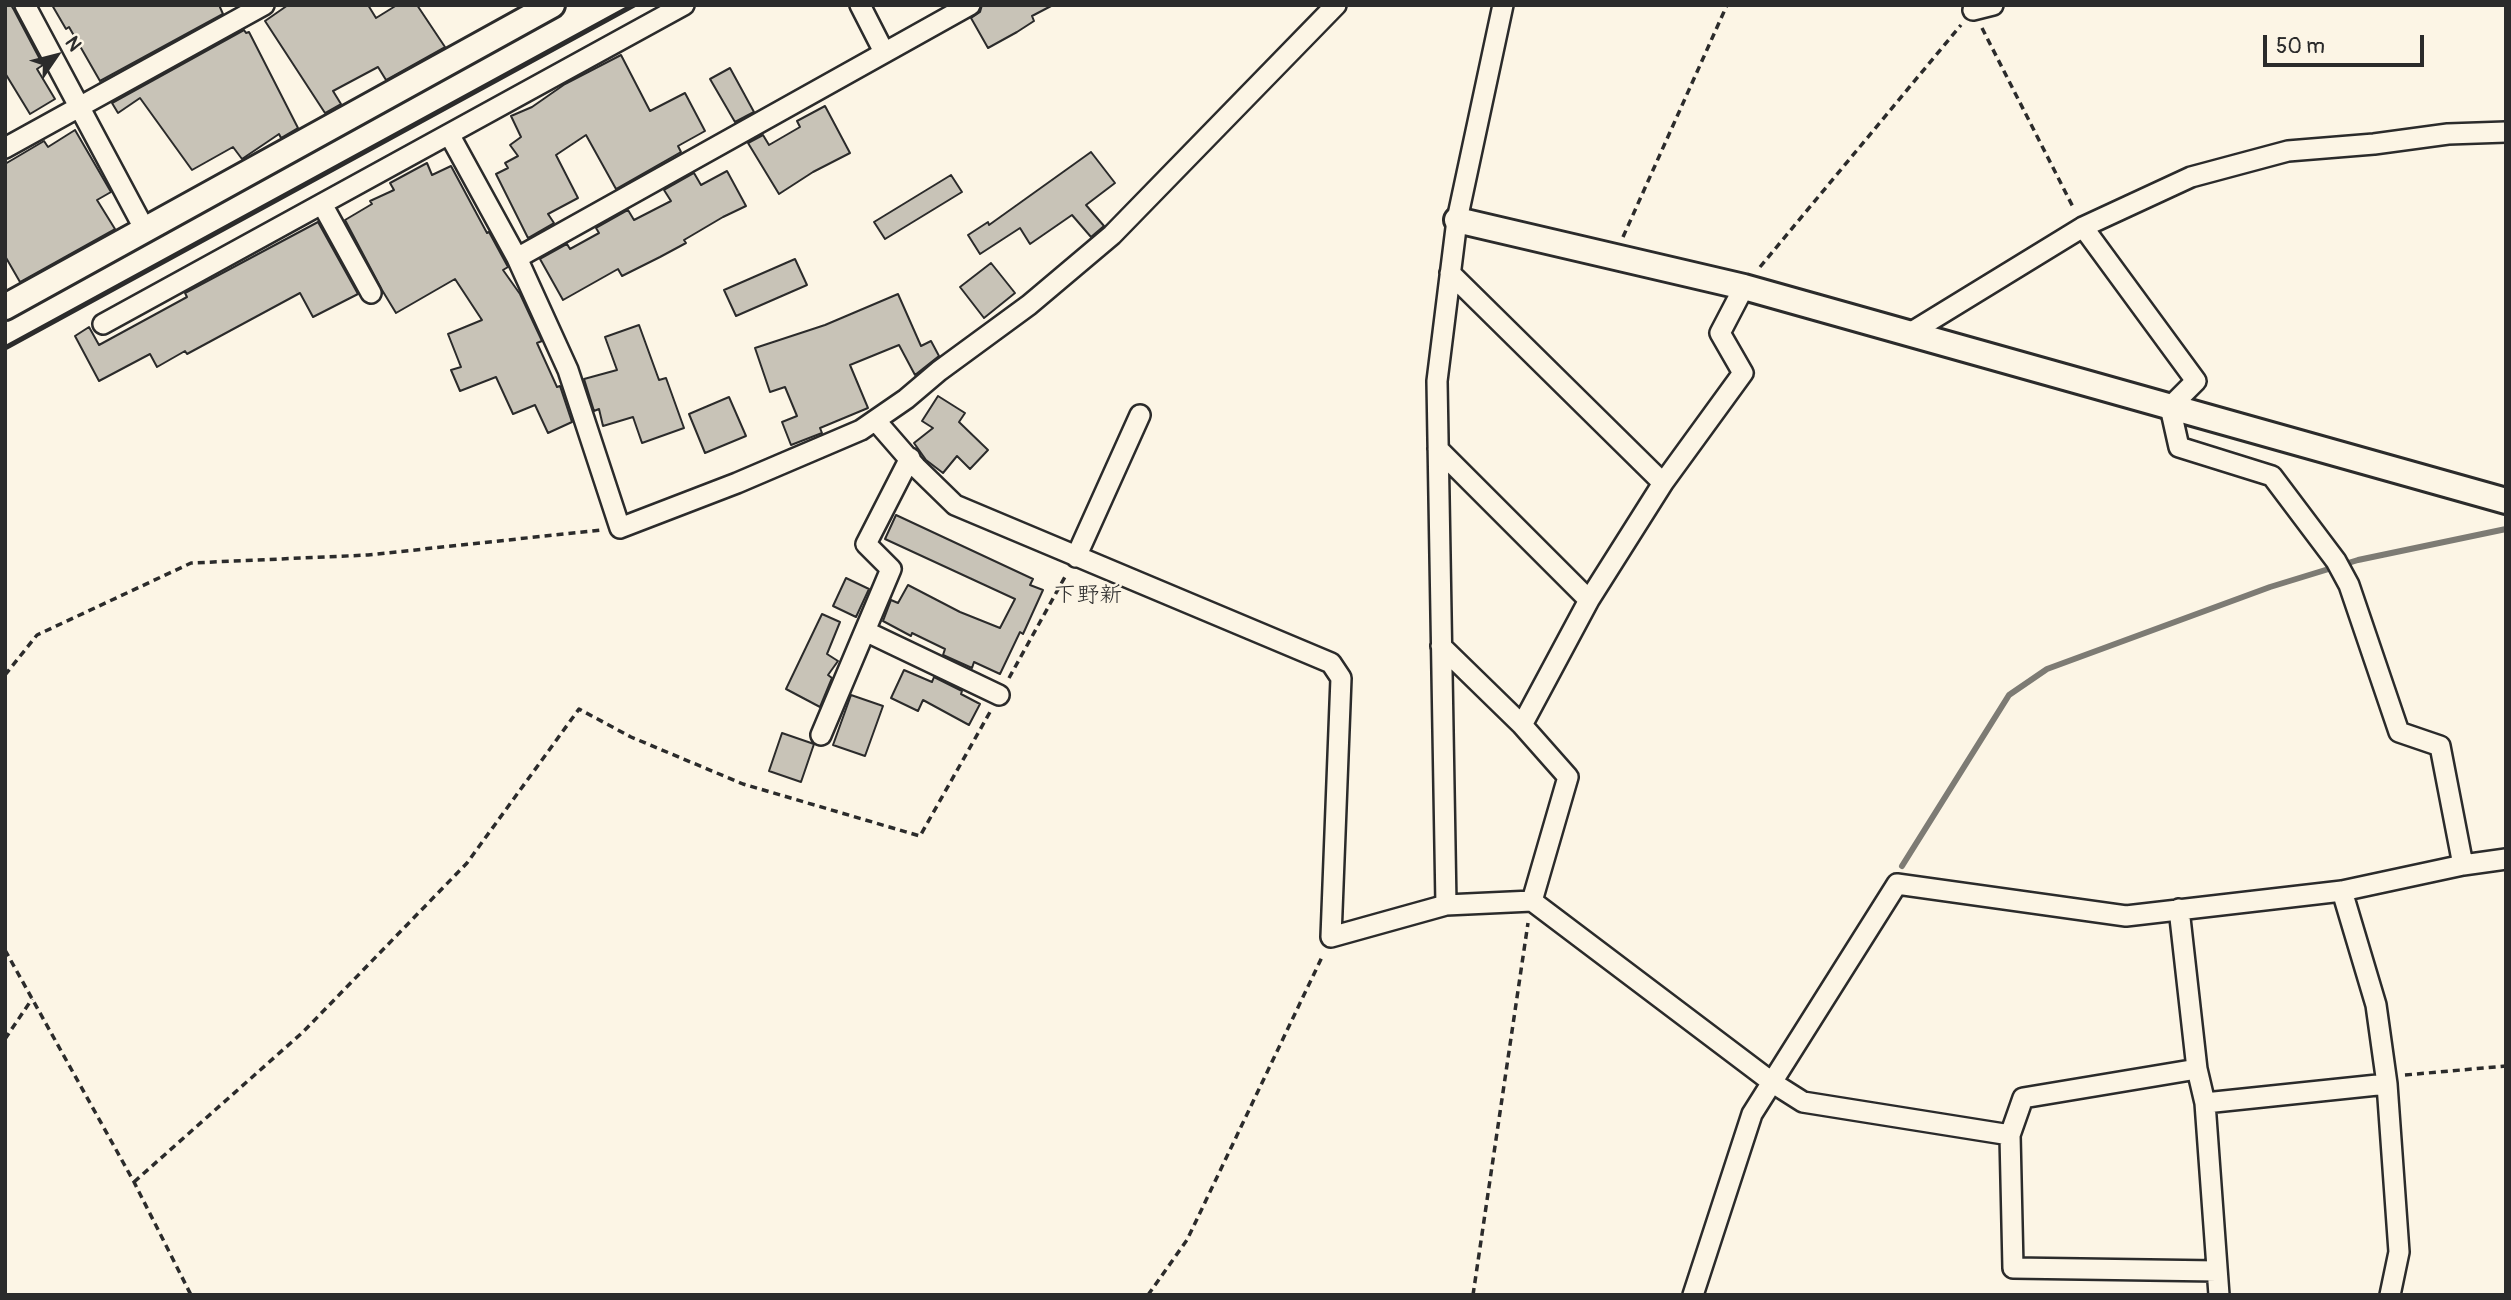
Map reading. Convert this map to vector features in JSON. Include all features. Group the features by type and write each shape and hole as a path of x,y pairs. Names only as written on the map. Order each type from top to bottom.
{"street":[{"path":"25,5 145,230"},
{"path":"5,148 264,5"},
{"path":"5,307 552,5"},
{"path":"103,324 684,5"},
{"path":"859,5 884,52"},
{"path":"517,258 970,5"},
{"path":"449,134 517,258 568,370 620,528 737,483 861,430 876,421 1029,305 1112,235 1336,5"},
{"path":"1446,905 1437,381 1457,220 1503,5"},
{"path":"1973,10 1993,5"},
{"path":"1910,333 2083,228 2191,177 2288,151 2374,144 2448,134 2506,132"},
{"path":"322,204 371,293"},
{"path":"1457,220 1744,287 2506,501"},
{"path":"2083,228 2196,381 2170,407"},
{"path":"1450,273 1663,483"},
{"path":"1522,725 1589,600 1663,483 1743,373 1720,333 1744,287"},
{"path":"2170,407 2179,447 2272,476 2336,561 2349,585 2399,732 2440,746 2463,865"},
{"path":"1076,557 1140,415"},
{"path":"876,421 955,505 1331,663 1341,678 1331,937 1446,905 1532,901 1773,1083 1803,1102 2010,1135"},
{"path":"1438,449 1589,600"},
{"path":"821,735 891,569 866,544 910,458"},
{"path":"865,631 999,695"},
{"path":"1441,646 1522,725 1568,776 1532,901"},
{"path":"1693,1295 1752,1114 1897,884 2126,916 2342,891 2463,865 2506,859"},
{"path":"2342,891 2376,1005 2387,1084 2399,1252 2390,1295"},
{"path":"2179,909 2197,1069 2205,1103 2219,1295"},
{"path":"2197,1069 2022,1098 2010,1135 2013,1268 2217,1271"},
{"path":"2205,1103 2387,1084"}],"path":[{"path":"1615,255 1727,5"},
{"path":"1744,287 1973,10 2083,228"},
{"path":"5,675 37,635 191,563 368,555 620,528"},
{"path":"134,1182 303,1032 467,863 579,709 632,737 743,784 920,836 1076,557"},
{"path":"1473,1295 1532,901"},
{"path":"1148,1295 1186,1240 1331,937"},
{"path":"5,950 134,1182 191,1295"},
{"path":"5,1039 32,999"},
{"path":"2387,1084 2401,1076 2506,1066"}],"building":[{"path":"5,5 11,5 14,10 43,65 37,69 55,99 30,114 5,73"},
{"path":"52,5 219,5 223,14 100,81 69,27 66,29"},
{"path":"288,5 368,5 376,18 397,5 417,5 445,47 386,80 378,67 333,91 341,104 325,113 265,21"},
{"path":"982,5 1053,5 1032,16 1034,21 988,48 971,18 980,12"},
{"path":"244,30 249,32 298,128 281,138 279,134 242,159 233,147 192,170 140,98 118,113 112,103"},
{"path":"621,55 650,111 685,93 705,131 678,146 681,152 616,189 586,135 556,155 578,198 548,214 554,223 528,238 496,174 508,168 505,163 518,156 510,145 521,137 511,116 532,107 565,84"},
{"path":"730,68 754,112 735,122 710,79"},
{"path":"825,106 850,153 779,194 748,143 763,135 769,145 800,127 797,121"},
{"path":"75,130 111,192 97,200 115,229 20,282 5,256 5,164 44,141 48,147"},
{"path":"1091,152 1115,183 1086,205 1104,226 1091,237 1072,215 1030,244 1020,228 980,254 968,235 988,222 989,225"},
{"path":"427,163 432,175 451,166 487,233 489,232 508,267 503,270 520,294 542,341 537,343 557,387 560,386 572,422 548,433 535,405 513,414 496,377 460,391 451,370 461,367 448,334 482,320 455,279 396,313 382,290 345,220 372,204 370,201 394,190 390,183"},
{"path":"727,171 746,206 684,240 686,243 660,257 622,276 618,269 563,300 540,259 567,244 570,249 599,233 596,228 628,210 634,220 671,201 664,190 694,173 701,185"},
{"path":"951,175 962,192 885,239 874,222"},
{"path":"318,222 358,294 313,317 300,293 187,354 185,351 157,367 150,354 99,381 75,336 89,327 99,345 187,297 185,293"},
{"path":"795,259 807,285 736,316 724,290"},
{"path":"991,263 1015,293 984,318 960,287"},
{"path":"898,294 921,346 931,341 939,356 915,375 899,345 850,365 868,408 820,428 822,433 791,445 782,422 797,416 785,387 770,392 755,348 825,325"},
{"path":"639,325 659,380 666,378 684,428 642,443 633,417 603,426 599,409 594,411 584,379 617,370 605,337"},
{"path":"938,396 965,413 959,422 988,450 970,469 957,456 943,473 926,460 914,443 933,428 922,421"},
{"path":"729,397 746,436 705,453 689,414"},
{"path":"896,515 1033,579 1030,585 1043,590 1023,634 1020,632 1000,674 974,662 972,668 943,655 945,649 912,633 911,636 883,621 891,600 898,603 908,585 960,612 1000,628 1015,599 885,539"},
{"path":"846,578 869,589 856,617 833,606"},
{"path":"822,614 840,622 827,654 838,661 828,675 832,678 820,707 786,689"},
{"path":"904,670 932,682 934,677 980,704 969,725 923,700 918,711 891,698"},
{"path":"851,695 883,706 865,756 833,745"},
{"path":"782,733 814,744 801,782 769,771"}],"waterway":[{"path":"1902,866 2009,695 2047,669 2270,587 2358,560 2506,529"}],"railway":[{"path":"5,348 634,5"}],"district":[{"name":"下野新","path":"1088,596"}]}
